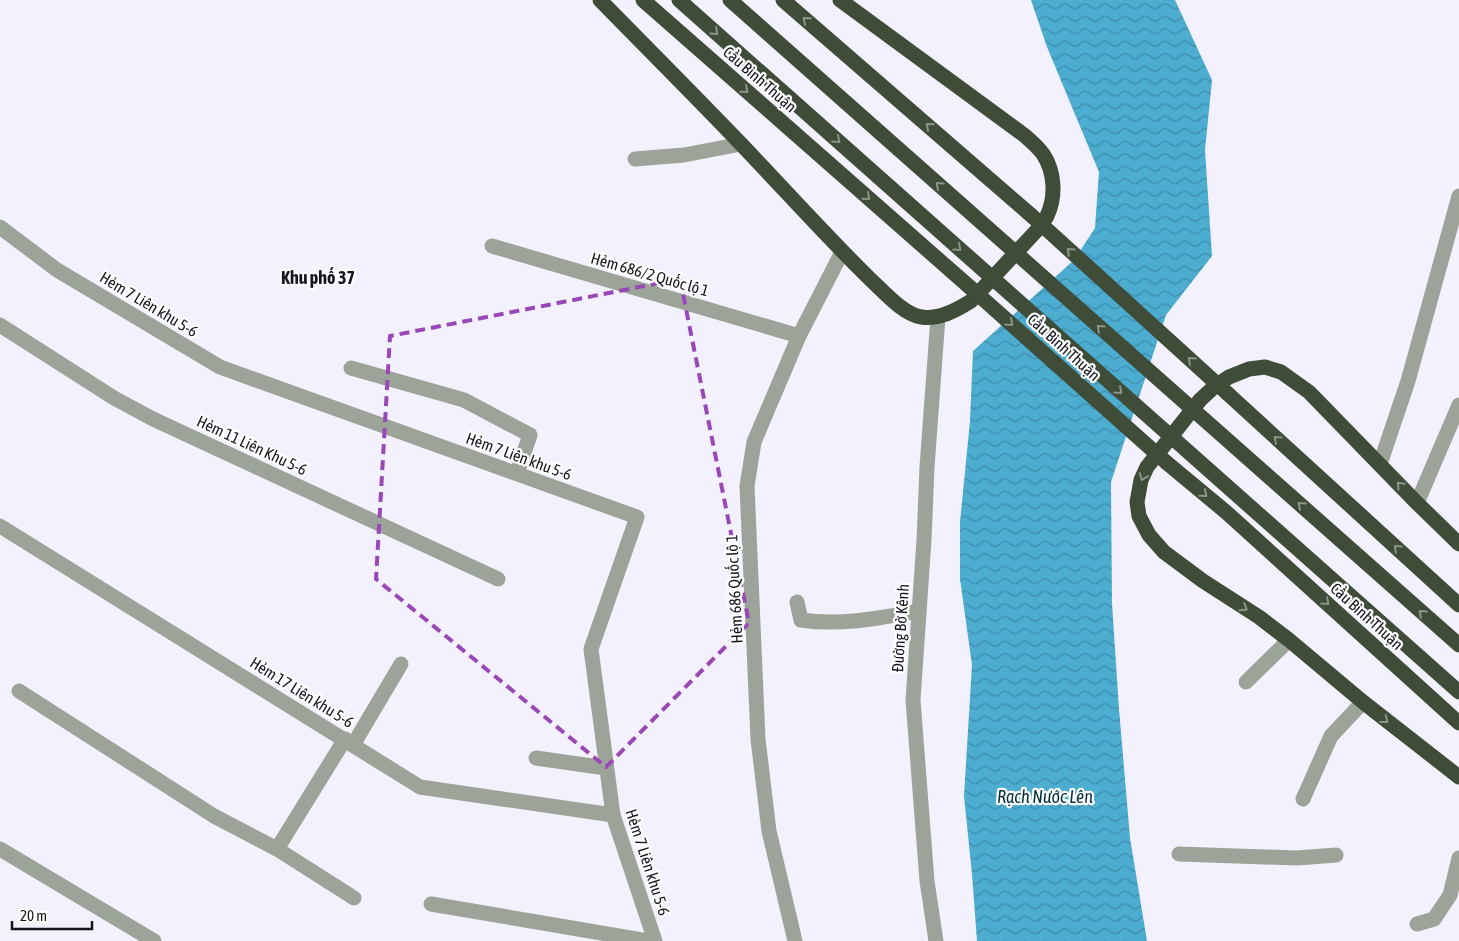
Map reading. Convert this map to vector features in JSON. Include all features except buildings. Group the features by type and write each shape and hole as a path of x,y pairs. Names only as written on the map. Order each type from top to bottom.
{"highway":[{"path":"600,0 741,144 842,252 894,301 909,313 922,317 938,317 958,309 971,301 1038,229 1047,216 1052,201 1053,184 1051,170 1044,155 1024,135 840,0"},
{"name":"Cầu Bình Thuận","path":"643,0 1167,463 1226,512 1459,723"},
{"name":"Cầu Bình Thuận","path":"679,0 1459,692"},
{"path":"730,0 1459,645"},
{"path":"783,0 1032,216 1459,605"},
{"path":"1459,544 1310,392 1281,372 1265,367 1249,369 1229,377 1200,400 1147,467 1141,480 1137,502 1140,516 1149,535 1164,552 1203,582 1259,617 1459,777"}],"street":[{"path":"635,159 684,155 741,144"},
{"path":"1380,464 1408,380 1459,196"},
{"name":"Hẻm 7 Liên khu 5-6","path":"0,227 57,270 220,367 637,517 591,648 613,815 655,941"},
{"name":"Hẻm 686/2 Quốc lộ 1","path":"492,246 799,336"},
{"name":"Hẻm 686 Quốc lộ 1","path":"795,941 769,831 758,739 747,486 754,442 799,336 842,252"},
{"name":"Đường Bờ Kênh","path":"936,941 927,881 913,700 938,317"},
{"name":"Hẻm 11 Liên Khu 5-6","path":"0,325 114,398 153,419 498,580"},
{"path":"351,368 464,400 530,435 517,473"},
{"path":"1417,503 1459,405"},
{"name":"Hẻm 17 Liên khu 5-6","path":"0,526 420,787 613,815"},
{"path":"797,602 801,620 814,622 856,621 919,611"},
{"path":"1246,682 1289,640"},
{"path":"277,849 401,664"},
{"path":"19,691 214,816 277,849 354,898"},
{"path":"1303,799 1331,736 1363,702"},
{"path":"536,758 606,768"},
{"path":"0,848 154,941"},
{"path":"1179,854 1297,858 1336,855"},
{"path":"1417,924 1434,918 1450,895 1459,858"},
{"path":"431,904 648,941"}],"highlighted area":[{"path":"680,279 749,623 606,767 376,579 390,336"}],"water":[{"name":"Rạch Nước Lên","path":"1031,0 1175,0 1212,80 1205,150 1212,256 1166,315 1111,482 1112,603 1119,709 1130,838 1147,941 977,941 964,796 972,665 960,579 960,522 970,421 973,351 1074,260 1095,228 1099,172 1047,47"}],"district":[{"name":"Khu phố 37","path":"318,278"}]}
